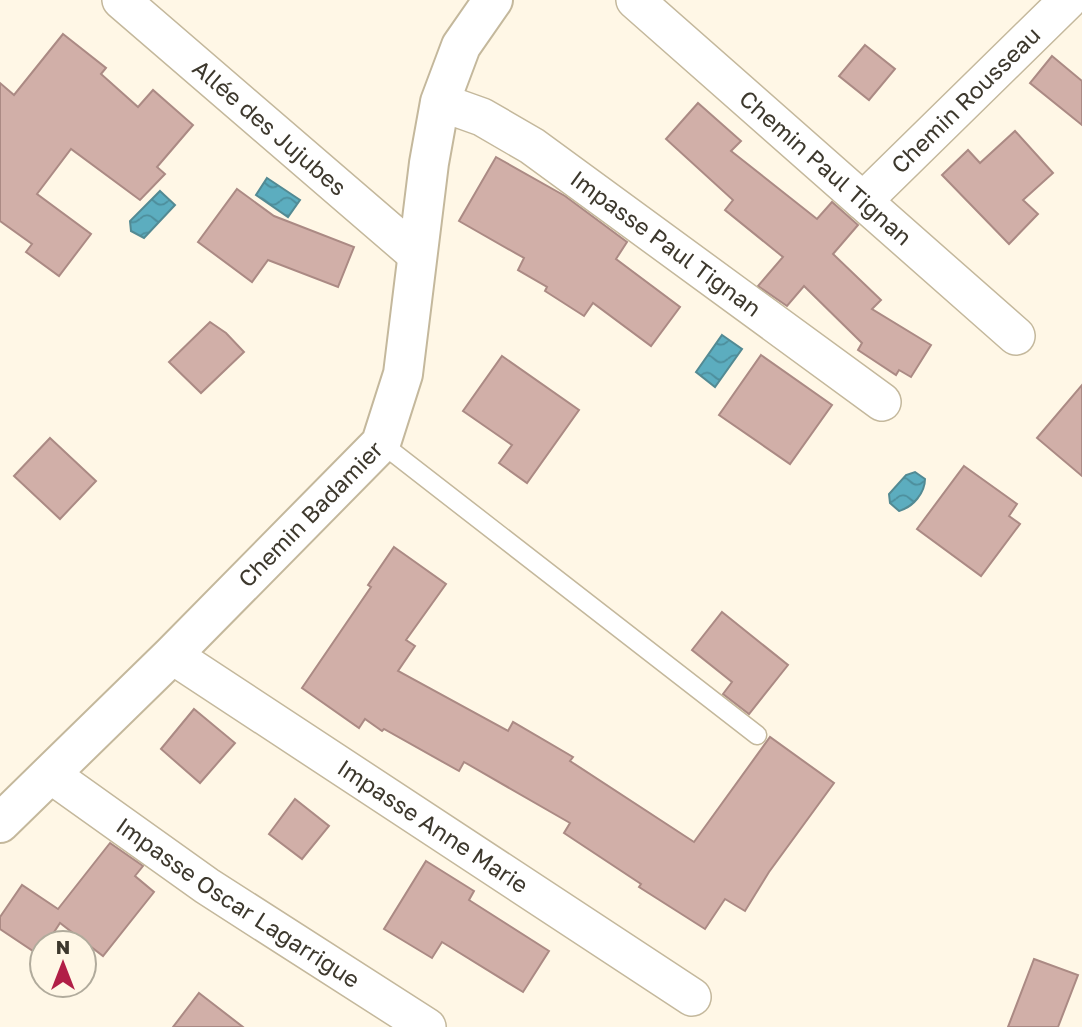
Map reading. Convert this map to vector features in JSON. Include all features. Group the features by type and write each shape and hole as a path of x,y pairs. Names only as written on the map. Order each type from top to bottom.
{"street":[{"name":"Allée des Jujubes","path":"121,0 416,255"},
{"name":"Chemin Badamier","path":"0,824 172,655 381,443 403,374 416,255 440,102 461,46 493,0"},
{"name":"Chemin Paul Tignan","path":"635,0 1016,336"},
{"name":"Chemin Rousseau","path":"863,201 1068,0"},
{"name":"Impasse Paul Tignan","path":"440,102 482,117 532,146 882,402"},
{"name":"Impasse Anne Marie","path":"172,655 692,997"},
{"name":"Impasse Oscar Lagarrigue","path":"50,774 207,886 427,1027"}],"lane":[{"path":"381,443 757,735"}],"water":[{"path":"267,178 300,200 288,217 256,195"},
{"path":"160,191 175,205 144,238 131,231 130,221"},
{"path":"722,335 742,349 715,387 696,372"},
{"path":"915,472 925,479 923,489 913,503 899,511 890,503 889,494 906,475"}],"building":[{"path":"63,34 106,68 101,74 138,107 153,90 193,125 157,167 165,174 140,200 71,149 37,194 91,234 59,276 26,252 32,244 0,221 0,83 14,95"},
{"path":"865,45 895,69 869,100 839,76"},
{"path":"1052,56 1082,81 1082,125 1030,83"},
{"path":"698,103 741,141 731,151 817,219 832,202 858,225 833,254 881,300 872,309 931,345 911,377 899,370 896,375 858,350 862,343 804,286 787,306 758,286 783,257 725,210 733,200 666,139"},
{"path":"1015,131 1053,173 1023,200 1038,214 1009,244 942,175 968,150 980,163"},
{"path":"496,157 565,196 627,242 616,259 680,307 651,346 593,303 584,316 545,291 547,287 518,270 524,258 459,221"},
{"path":"237,189 274,216 354,247 338,287 268,260 252,282 198,242"},
{"path":"210,322 226,333 244,352 201,393 169,362"},
{"path":"761,355 832,405 790,464 719,415"},
{"path":"502,356 579,410 527,483 499,463 512,445 463,411"},
{"path":"1082,385 1082,476 1037,438"},
{"path":"50,438 96,481 60,519 14,476"},
{"path":"964,466 1017,504 1009,516 1020,524 981,576 917,529"},
{"path":"394,547 446,584 406,640 415,646 398,671 508,731 513,722 573,757 570,761 694,842 770,737 834,783 769,872 745,911 725,899 705,929 639,887 641,884 564,833 570,823 464,762 459,771 384,729 382,731 365,719 359,728 302,688 371,587 368,585"},
{"path":"722,612 788,665 749,714 723,694 732,682 692,650"},
{"path":"194,709 235,743 200,783 161,749"},
{"path":"295,799 329,826 302,859 269,834"},
{"path":"110,843 143,866 135,876 154,892 103,956 98,952 98,929 68,929 60,923 56,929 28,929 28,948 0,929 0,917 22,885 58,909"},
{"path":"426,861 474,891 469,900 549,951 523,992 442,942 432,958 384,929"},
{"path":"1034,959 1078,975 1058,1027 1008,1027"},
{"path":"199,993 243,1027 173,1027"}]}
